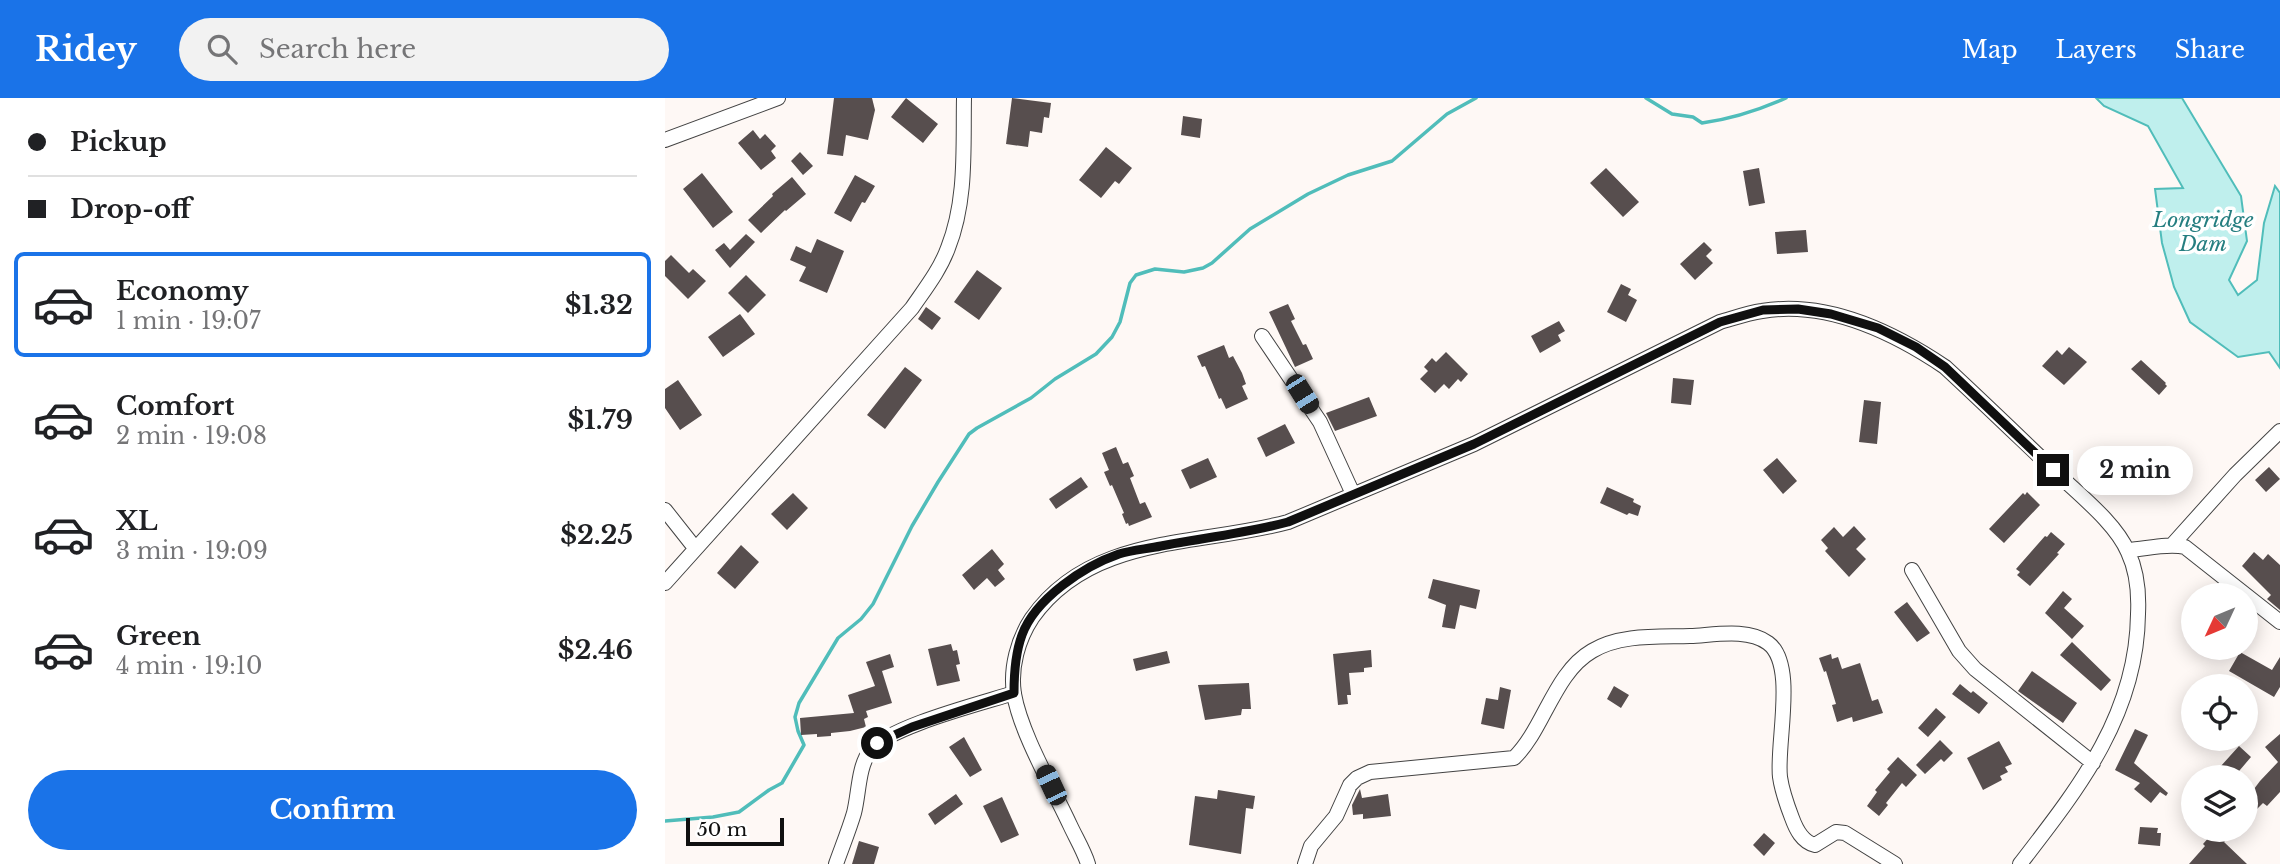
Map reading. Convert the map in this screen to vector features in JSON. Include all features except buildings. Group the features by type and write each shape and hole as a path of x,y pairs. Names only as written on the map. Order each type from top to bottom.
{"street":[{"path":"665,140 778,98"},
{"path":"665,583 912,309 934,277 948,248 963,182 964,98"},
{"path":"1088,864 1027,735 1014,693 1014,664 1022,632 1057,588 1087,568 1120,554 1288,522 1474,444 1720,322 1763,310 1798,309 1831,314 1878,328 1916,347 1945,367 2099,514 2128,550 2139,596 2138,632 2131,671 2119,712 2093,763 2062,810 2020,864"},
{"path":"1262,336 1319,422 1353,494"},
{"path":"2173,544 2235,475 2280,432"},
{"path":"665,510 695,548"},
{"path":"2128,550 2173,544 2185,547 2280,622"},
{"path":"1912,570 1959,651 1975,668 2093,763"},
{"path":"1305,864 1311,846 1336,816 1346,792 1357,778 1370,772 1514,758 1571,669 1591,652 1610,644 1637,638 1736,634 1756,637 1770,644 1779,657 1784,680 1780,776 1786,802 1802,838 1815,845 1836,832 1845,833 1895,864"},
{"path":"837,864 854,812 865,762 877,743 912,727 1014,693"}],"water":[{"name":"Longridge Dam","path":"2096,98 2182,98 2241,196 2247,241 2229,280 2238,295 2257,280 2264,223 2275,186 2280,193 2280,368 2269,352 2238,357 2190,322 2174,287 2162,243 2155,189 2183,188 2148,126 2104,106"}],"waterway":[{"path":"665,821 739,812 782,783 804,745 795,717 799,703 838,638 861,619 873,604 912,526 969,434 1031,398 1055,379 1096,354 1112,337 1120,322 1130,283 1136,275 1155,269 1184,272 1203,268 1250,229 1308,194 1348,175 1392,161 1447,114 1476,98"},
{"path":"1646,98 1672,114 1693,117 1702,123 1745,114 1786,98"}],"route":[{"path":"877,743 912,727 1014,693 1014,664 1022,632 1057,588 1087,568 1120,554 1288,522 1474,444 1720,322 1763,310 1798,309 1831,314 1878,328 1916,347 1945,367 2053,470"}]}
